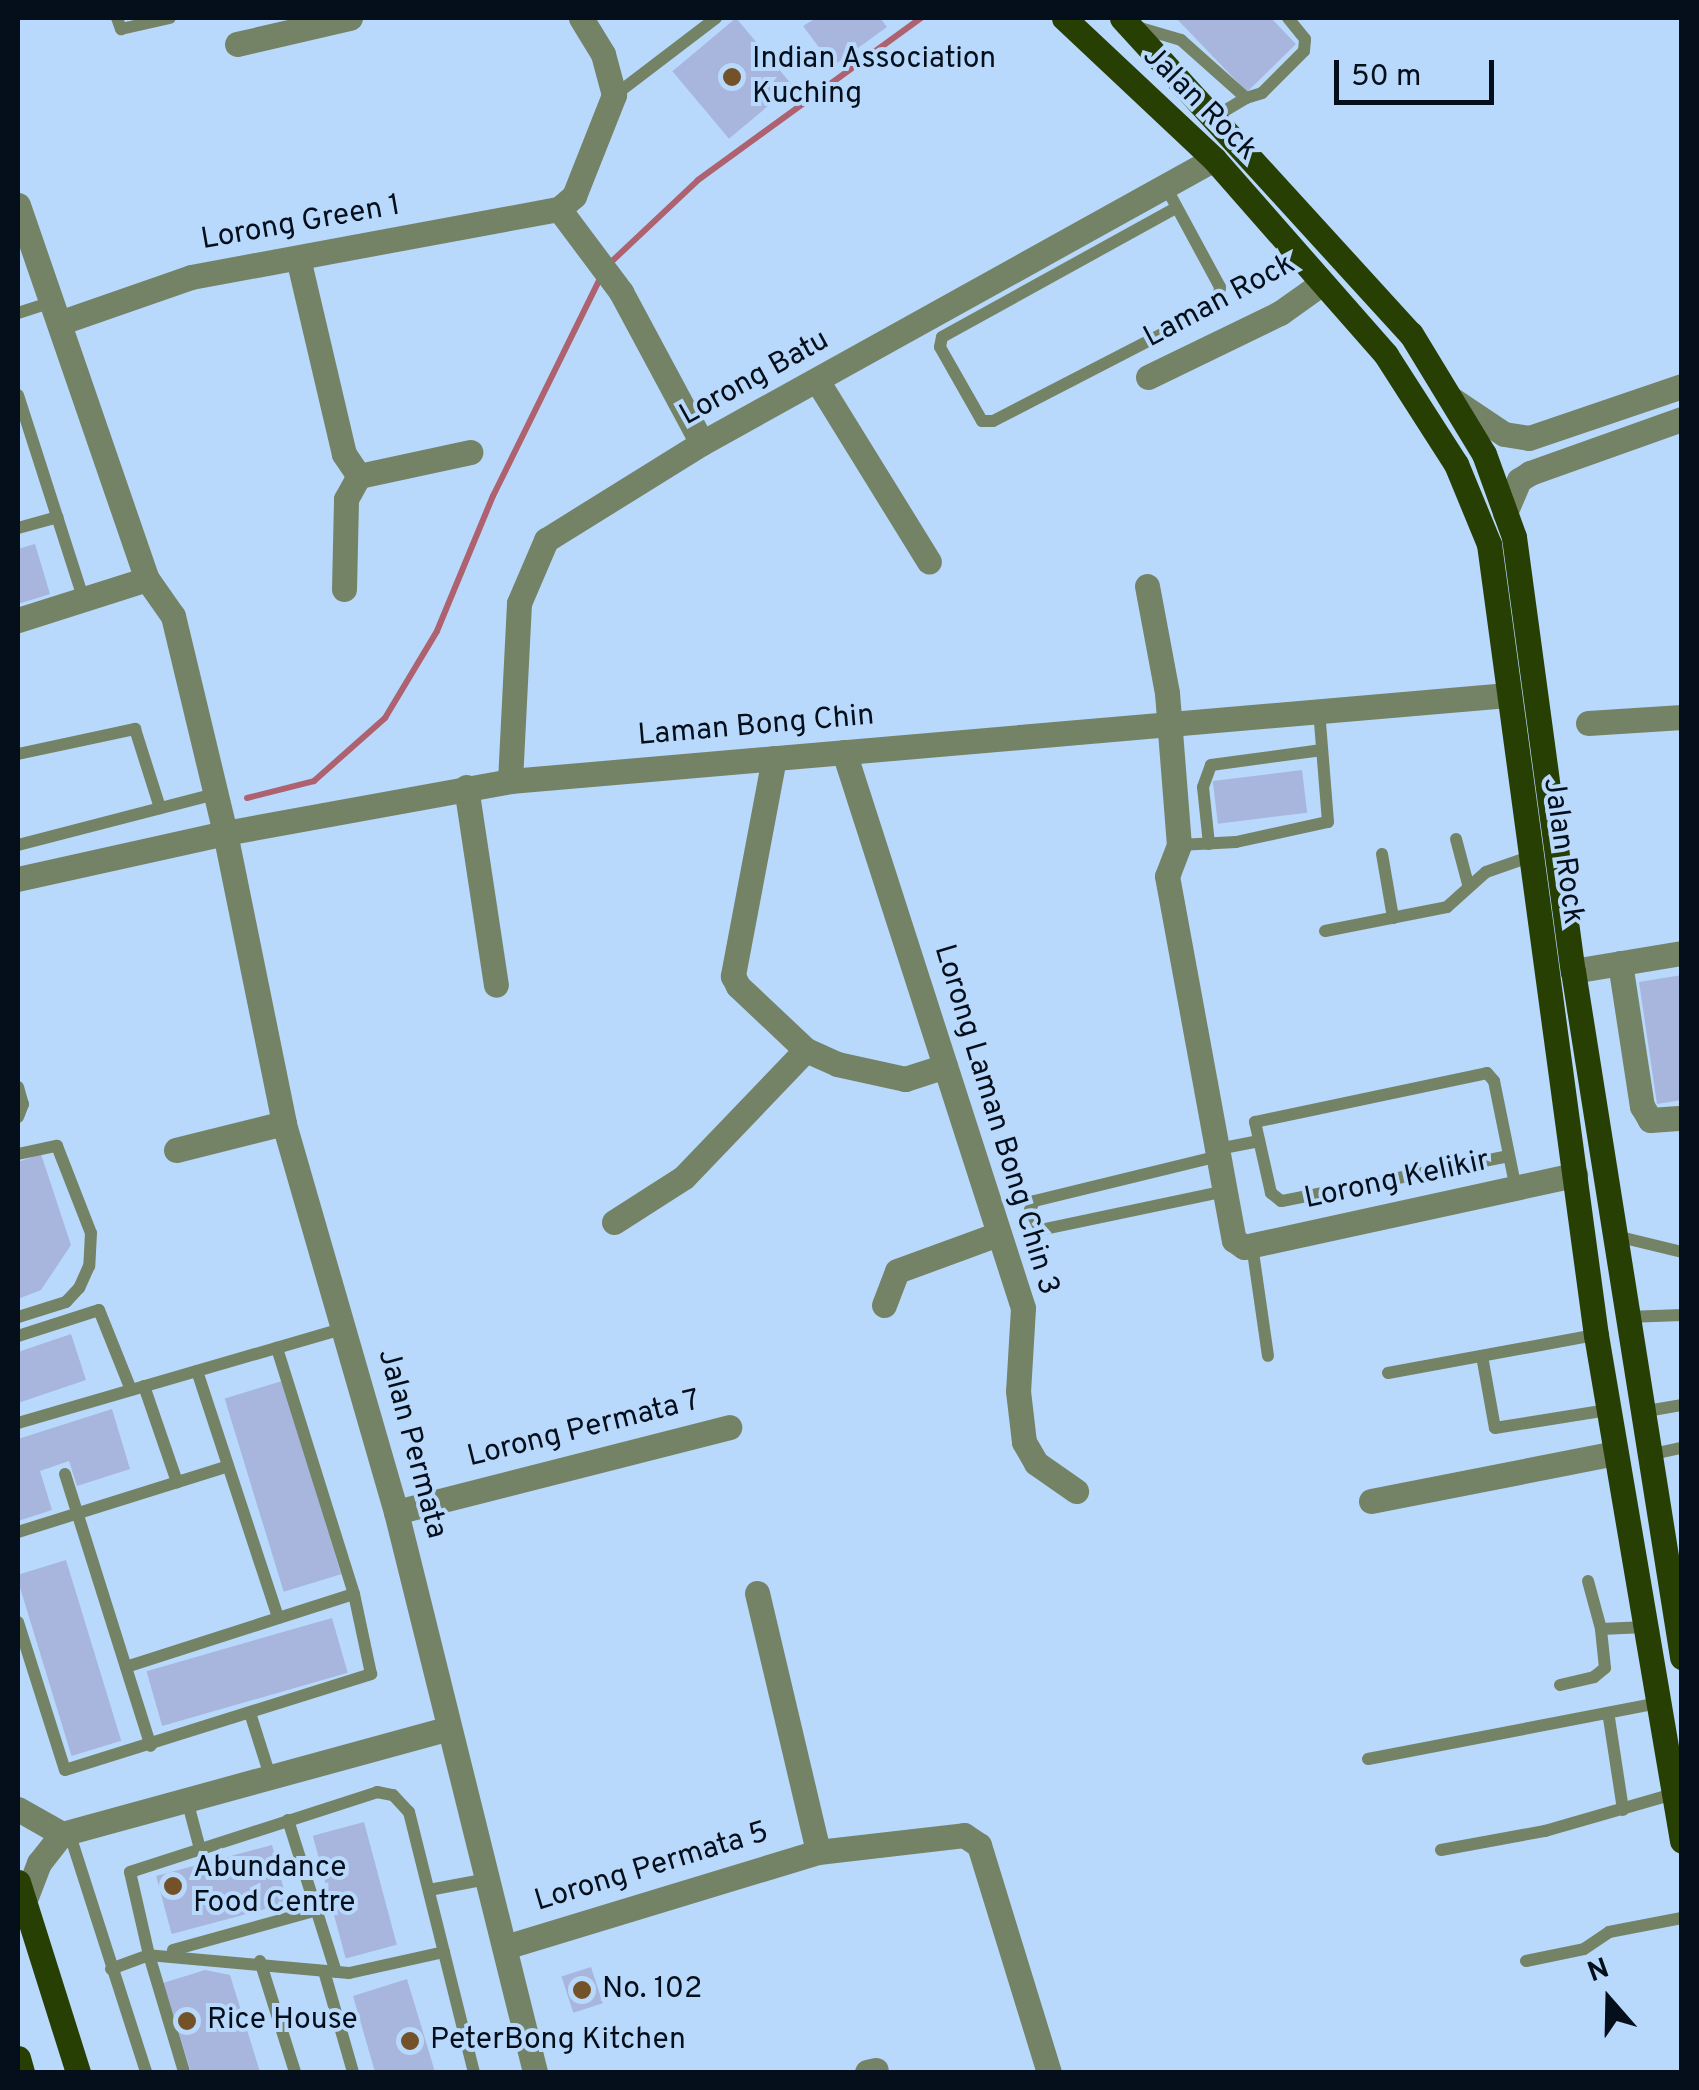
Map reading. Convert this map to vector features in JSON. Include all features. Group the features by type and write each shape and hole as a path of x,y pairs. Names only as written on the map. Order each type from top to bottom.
{"main road":[{"name":"Jalan Rock","path":"1064,18 1214,159 1386,355 1456,464 1489,544 1596,1335 1682,1841"},
{"name":"Jalan Rock","path":"1126,21 1411,334 1484,454 1505,513 1533,644 1572,970 1682,1658"},
{"path":"21,1892 78,2072"},
{"path":"18,2058 22,2072"}],"street":[{"path":"237,44 350,18"},
{"path":"581,18 603,54 614,96 574,196 558,209 622,292 702,444"},
{"name":"Lorong Batu","path":"510,781 518,603 546,540 702,444 1172,198 1214,159"},
{"name":"Jalan Permata","path":"18,205 147,579 174,616 225,833 284,1123 396,1512 535,2072"},
{"name":"Lorong Green 1","path":"55,312 191,277 558,209"},
{"path":"298,258 344,454 359,476"},
{"name":"Laman Rock","path":"1148,377 1280,312 1322,283"},
{"path":"818,382 929,562"},
{"path":"1453,400 1504,434 1529,438 1682,386"},
{"path":"1505,513 1519,480 1530,473 1682,419"},
{"path":"344,588 346,500 359,476 470,452"},
{"path":"18,620 147,579"},
{"path":"1147,586 1169,724 1179,846 1167,876 1225,1191 1243,1242"},
{"name":"Laman Bong Chin","path":"18,879 225,833 510,781 1507,694"},
{"path":"1588,723 1682,717"},
{"name":"Lorong Laman Bong Chin 3","path":"844,752 1023,1308 1018,1391 1024,1442 1036,1463 1076,1491"},
{"path":"774,758 733,976 756,1006 806,1050 887,1078 905,1079 945,1066"},
{"path":"466,788 496,985"},
{"path":"1572,970 1682,953"},
{"path":"1620,963 1642,1106 1650,1120 1682,1118"},
{"path":"614,1222 684,1177 806,1050"},
{"path":"176,1150 284,1123"},
{"name":"Lorong Kelikir","path":"1243,1242 1575,1175"},
{"path":"884,1305 897,1271 998,1234"},
{"name":"Lorong Permata 7","path":"396,1512 729,1426"},
{"path":"1370,1502 1615,1453"},
{"name":"Lorong Permata 5","path":"757,1593 818,1852"},
{"path":"21,1892 65,1833 449,1728"},
{"path":"18,1809 65,1833"},
{"name":"Lorong Permata 5","path":"505,1947 818,1852 943,1834 979,1845 1049,2072"}],"lane":[{"path":"117,18 121,29 170,18"},
{"path":"614,96 716,18"},
{"path":"1213,118 1262,93 1304,51 1304,39 1288,18"},
{"path":"1126,21 1181,40 1246,98"},
{"path":"1172,198 1220,287 1218,305 994,422 982,420 940,348 949,330 1172,198"},
{"path":"18,313 55,312"},
{"path":"18,395 84,600"},
{"path":"18,528 58,517"},
{"path":"1179,846 1328,822 1320,711"},
{"path":"18,754 135,730 160,808"},
{"path":"1209,844 1203,787 1211,765 1322,750"},
{"path":"18,845 215,794"},
{"path":"1326,931 1447,907 1464,896 1468,884 1456,839"},
{"path":"1382,854 1393,918"},
{"path":"1468,884 1530,857"},
{"path":"1509,1156 1281,1201 1271,1193 1258,1117 1487,1073 1509,1156 1516,1189"},
{"path":"18,1086 23,1104 18,1117"},
{"path":"1225,1191 1040,1230 1030,1210 1034,1201 1260,1141"},
{"path":"18,1154 57,1146 91,1234 89,1266 79,1288 66,1302 18,1317"},
{"path":"1614,1236 1682,1252"},
{"path":"1243,1242 1268,1356"},
{"path":"79,1288 95,1310"},
{"path":"18,1336 95,1310 103,1312 176,1482"},
{"path":"1626,1317 1682,1315"},
{"path":"18,1424 346,1328"},
{"path":"1388,1373 1596,1335"},
{"path":"18,1622 65,1770 250,1716 371,1674 354,1594 277,1348"},
{"path":"1482,1356 1496,1428 1608,1410"},
{"path":"197,1372 278,1618"},
{"path":"1641,1412 1682,1406"},
{"path":"1648,1455 1682,1448"},
{"path":"18,1532 228,1466"},
{"path":"65,1474 151,1746"},
{"path":"1560,1685 1594,1677 1604,1668 1601,1629 1588,1581"},
{"path":"126,1667 354,1594"},
{"path":"1601,1629 1646,1628"},
{"path":"1368,1760 1609,1718 1658,1704"},
{"path":"250,1716 270,1776"},
{"path":"1609,1718 1623,1810"},
{"path":"184,2072 130,1872 199,1845 377,1792 394,1795 409,1812 474,2072"},
{"path":"1440,1850 1623,1810 1673,1794"},
{"path":"187,1800 199,1845"},
{"path":"288,1820 353,2072"},
{"path":"65,1833 146,2072"},
{"path":"429,1890 488,1879"},
{"path":"111,1969 314,1911"},
{"path":"1526,1961 1584,1949 1609,1932 1682,1918"},
{"path":"166,1952 330,1971 444,1952"},
{"path":"260,1960 295,2072"}],"building":[{"name":"Indian Association Kuching","path":"736,18 793,85 729,139 672,71"},
{"path":"816,18 880,18 887,27 833,66 803,26"},
{"path":"1176,18 1271,18 1296,44 1247,92"},
{"path":"35,544 50,594 18,604 18,549"},
{"path":"1302,770 1307,813 1218,824 1213,781"},
{"path":"1682,975 1682,1100 1657,1104 1639,982"},
{"path":"41,1154 71,1245 41,1290 18,1299 18,1162"},
{"path":"71,1334 86,1380 18,1403 18,1352"},
{"path":"282,1381 341,1574 284,1592 225,1399"},
{"path":"112,1409 130,1469 77,1486 69,1461 40,1471 52,1510 18,1521 18,1439"},
{"path":"66,1560 121,1741 72,1756 18,1581 18,1575"},
{"path":"332,1618 348,1673 162,1726 146,1671"},
{"path":"364,1822 397,1945 346,1958 313,1836"},
{"path":"272,1845 288,1903 172,1934 156,1876"},
{"name":"No. 102","path":"591,1967 603,2003 573,2013 562,1977"},
{"path":"205,1970 230,1975 260,2072 191,2072 163,1983"},
{"path":"407,1979 435,2072 375,2072 353,1996"}],"waterway":[{"path":"609,264 698,180 921,18"},
{"path":"247,798 314,781 385,718 437,631 493,496 602,274"}],"place":[{"name":"Indian Association Kuching","path":"732,77"},
{"name":"Abundance Food Centre","path":"173,1886"},
{"name":"No. 102","path":"582,1990"},
{"name":"Rice House","path":"187,2021"},
{"name":"PeterBong Kitchen","path":"410,2041"}]}
